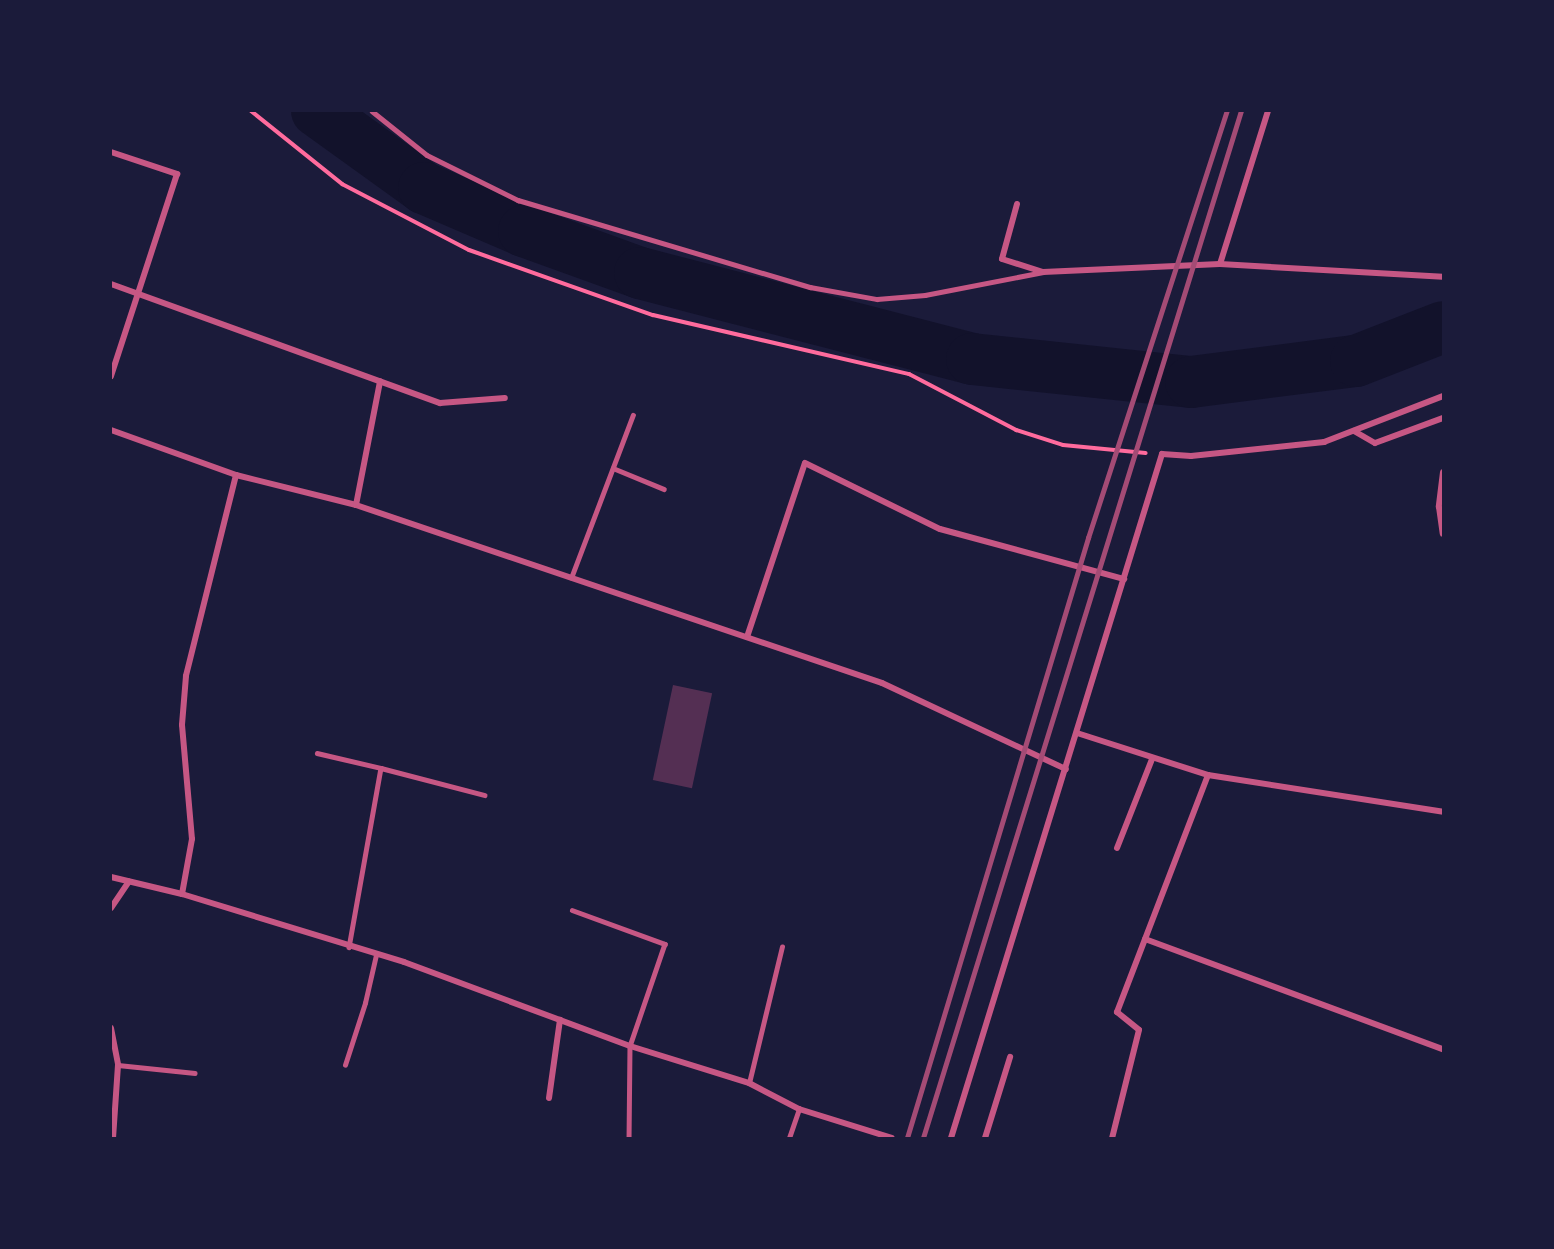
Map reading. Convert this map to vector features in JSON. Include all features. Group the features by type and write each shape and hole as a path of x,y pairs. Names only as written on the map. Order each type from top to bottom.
{"street":[{"path":"1220,264 1268,111"},
{"path":"111,152 177,174 111,376"},
{"path":"1017,204 1002,259 1043,272 1220,264 1443,277"},
{"path":"111,284 440,403 505,398"},
{"path":"357,506 380,381"},
{"path":"951,1138 1162,454 1191,456 1324,442 1443,396"},
{"path":"1354,430 1375,443 1443,418"},
{"path":"111,430 236,475 357,506 882,683 1066,769"},
{"path":"747,637 805,463 940,529 1124,579"},
{"path":"1443,472 1439,507 1443,534"},
{"path":"182,894 192,839 182,725 186,676 236,475"},
{"path":"1077,733 1208,776 1443,812"},
{"path":"1117,849 1152,759"},
{"path":"1112,1138 1139,1030 1117,1012 1208,776"},
{"path":"111,877 182,894 375,955 630,1046 749,1083 799,1109 892,1138"},
{"path":"111,908 129,881"},
{"path":"1145,939 1443,1049"},
{"path":"549,1098 560,1020"},
{"path":"111,1028 118,1065 113,1138"},
{"path":"985,1138 1010,1057"}],"lane":[{"path":"372,111 427,154 518,200 810,287 877,299 926,295 1043,272"},
{"path":"571,578 633,415"},
{"path":"613,468 664,489"},
{"path":"317,753 485,795"},
{"path":"349,947 381,768"},
{"path":"572,910 665,944 630,1046 629,1138"},
{"path":"749,1083 782,947"},
{"path":"345,1065 366,1002 375,955"},
{"path":"118,1065 195,1073"},
{"path":"789,1138 799,1109"}],"path":[{"path":"251,111 342,184 469,250 653,315 909,374 1016,430 1063,445 1162,454"}],"building":[{"path":"673,685 712,693 692,788 653,780"}],"waterway":[{"path":"317,111 424,188 524,231 640,273 972,359 1191,382 1356,361 1443,327"}],"railway":[{"path":"907,1138 1088,538 1227,111"},
{"path":"923,1138 1241,111"}]}
